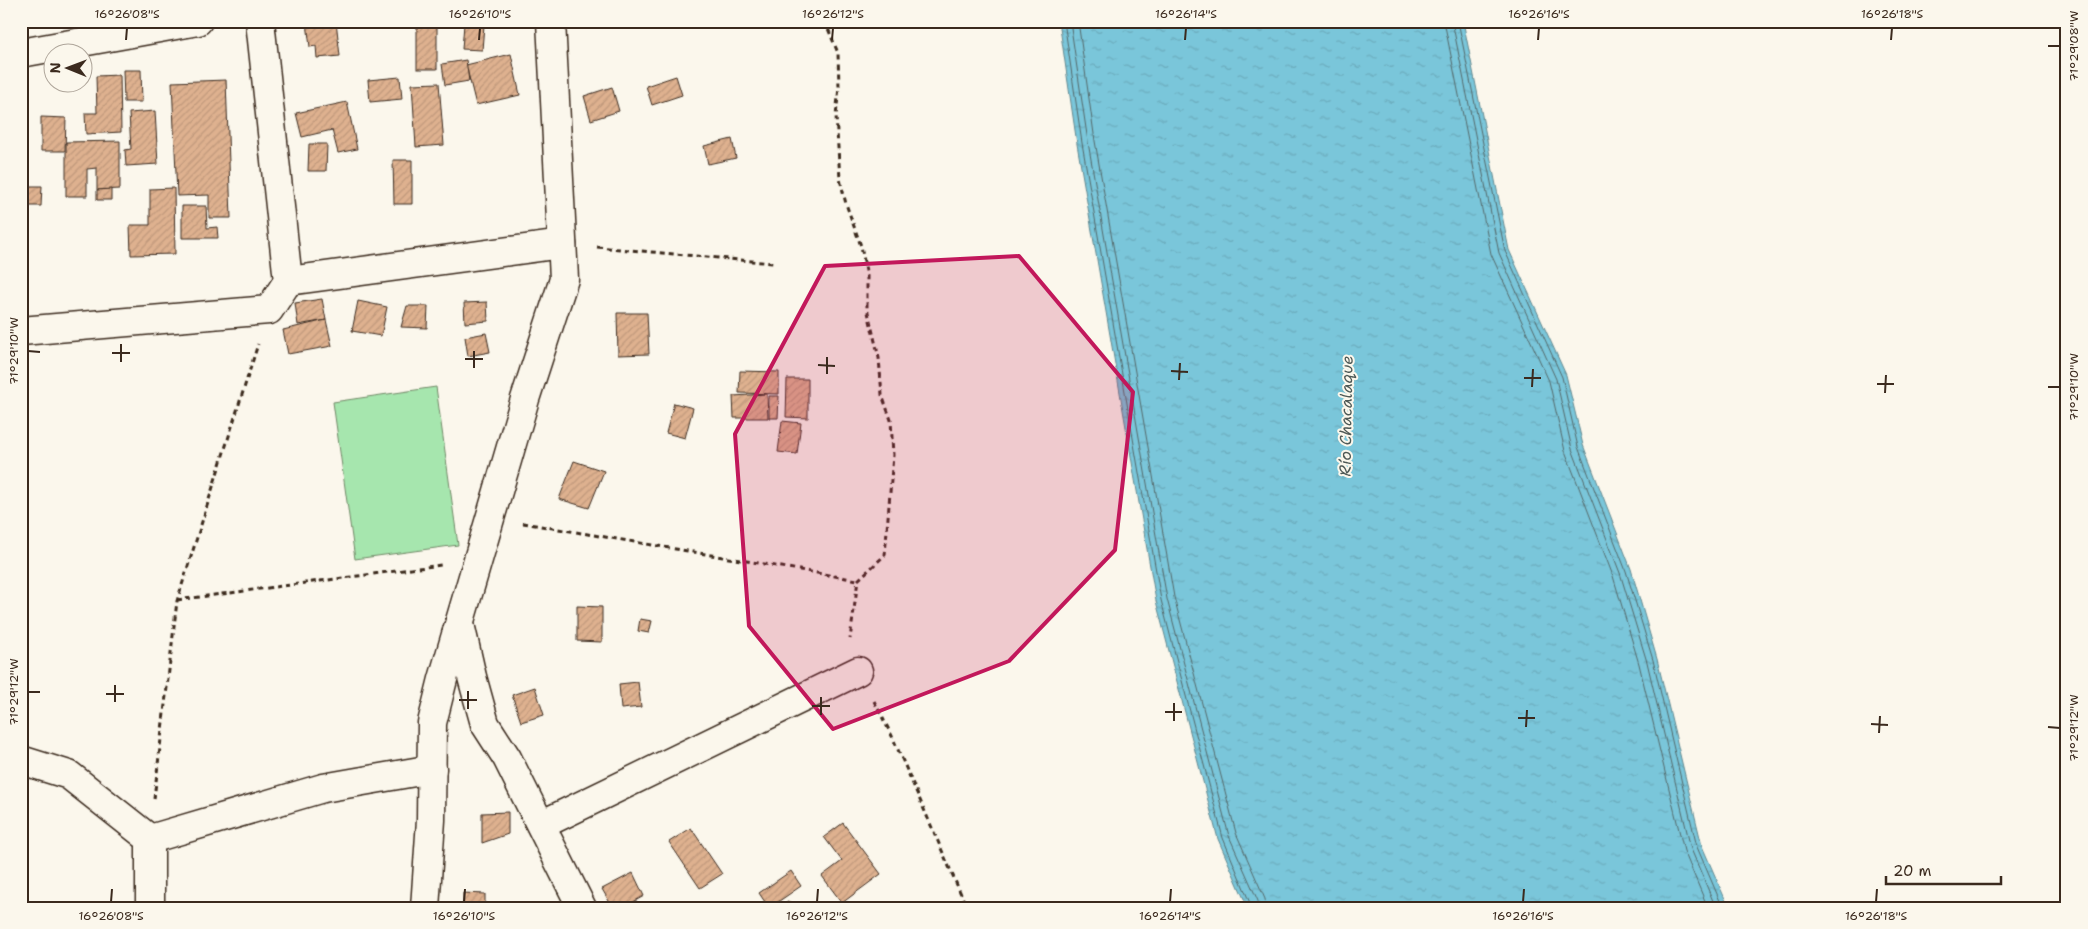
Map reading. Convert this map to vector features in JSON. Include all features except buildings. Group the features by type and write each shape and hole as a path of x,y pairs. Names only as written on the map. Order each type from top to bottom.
{"street":[{"path":"21,53 198,21"},
{"path":"21,331 269,310 288,280 260,21"},
{"path":"425,908 432,820 432,723 525,399 564,279 551,21"},
{"path":"288,280 562,244"},
{"path":"460,621 472,677 485,724 508,758 582,908"},
{"path":"541,825 858,671"},
{"path":"21,760 69,775 150,839"},
{"path":"150,839 323,788 432,769"},
{"path":"150,839 150,908"}],"path":[{"path":"825,21 838,53 839,87 836,116 840,179 846,204 861,246 867,276 867,308 878,358 882,394 891,420 893,455 885,555 858,580 848,650 892,736 967,908"},
{"path":"562,244 774,263"},
{"path":"150,839 177,600 269,310"},
{"path":"490,517 858,580"},
{"path":"177,600 478,560"}],"highlighted area":[{"path":"1019,256 1133,392 1115,550 1009,661 833,729 749,626 735,434 825,266"}],"green space":[{"path":"436,387 458,545 355,559 333,402"}],"water":[{"name":"Río Chacalaque","path":"1059,21 1463,21 1509,250 1566,375 1583,445 1631,569 1657,659 1702,846 1729,908 1248,908 1218,839 1156,601 1077,144"}]}
